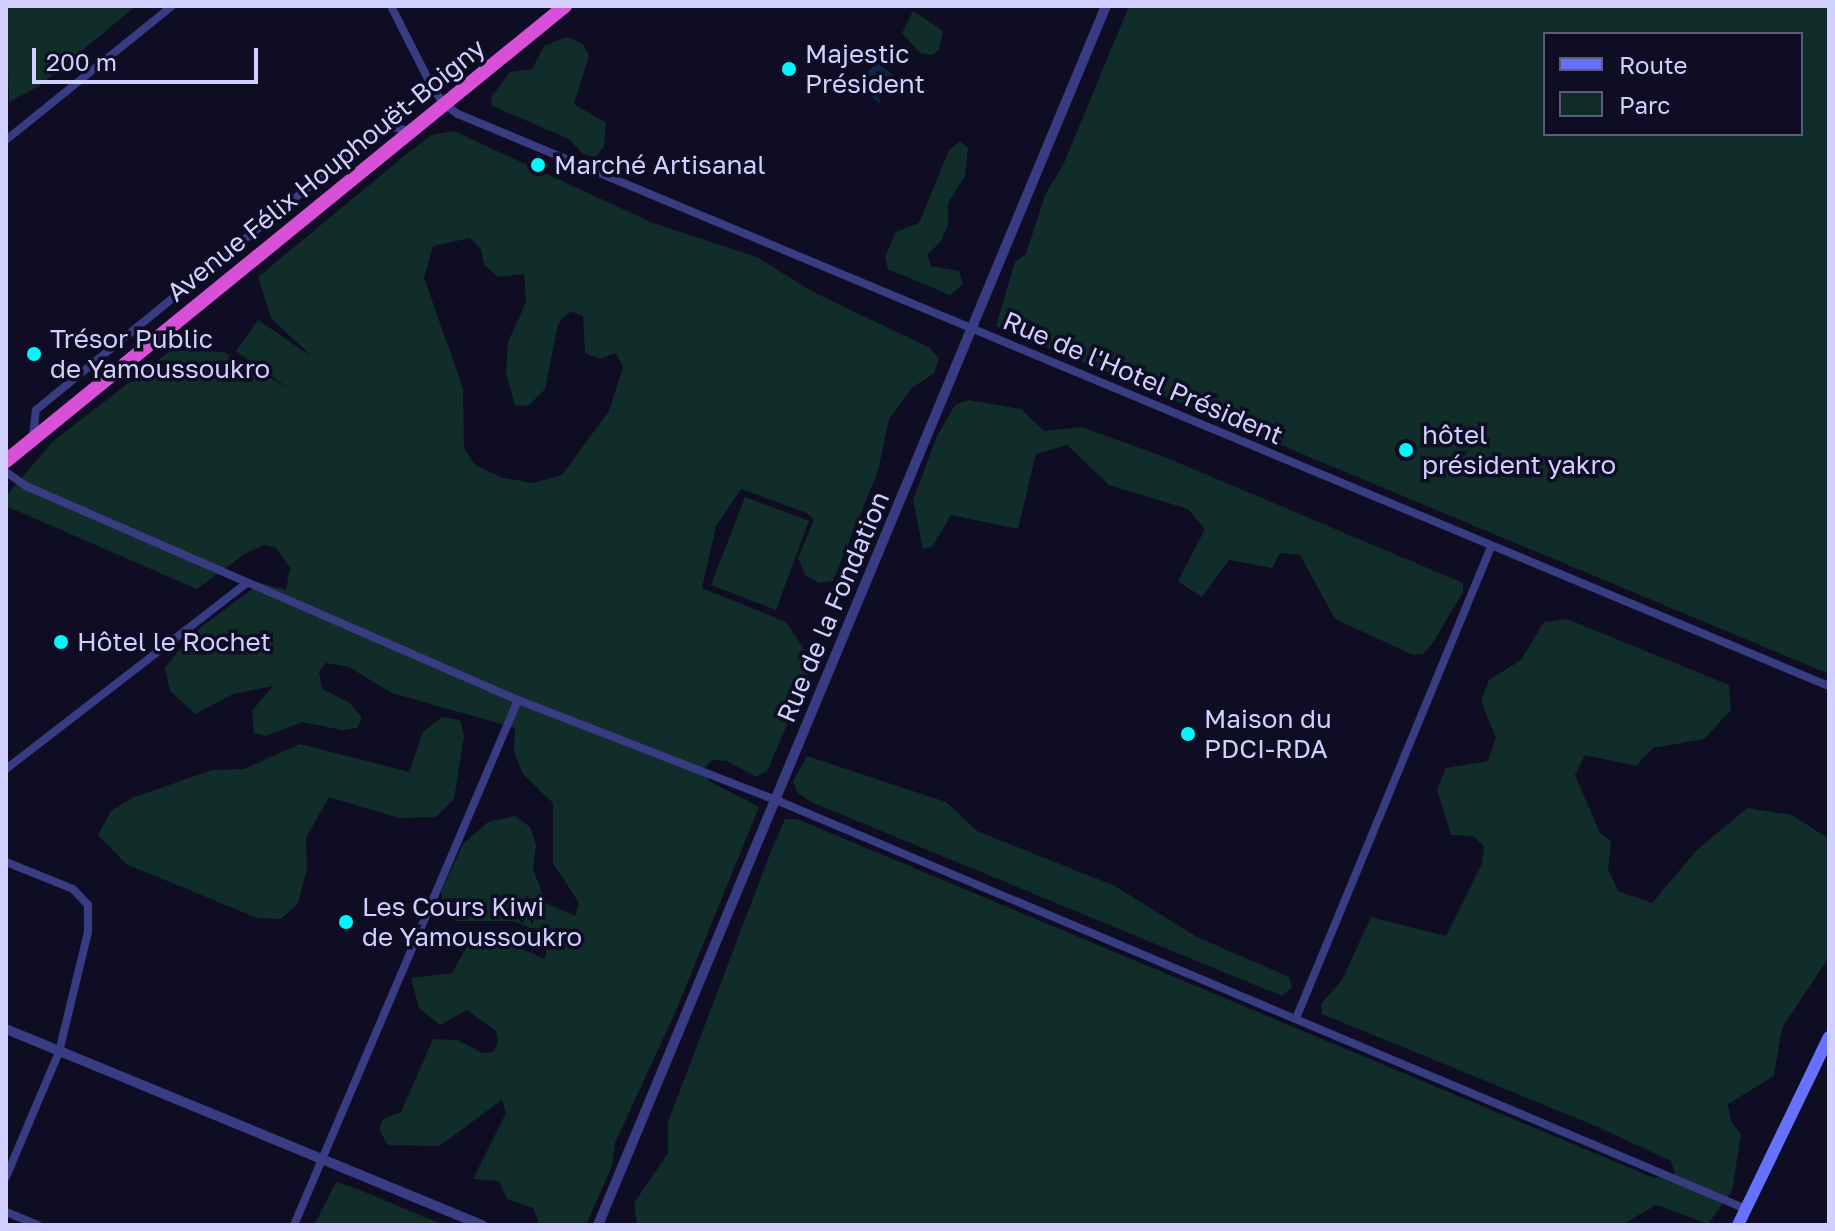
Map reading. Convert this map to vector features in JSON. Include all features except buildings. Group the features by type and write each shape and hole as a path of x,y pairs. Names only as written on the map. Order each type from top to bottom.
{"highway":[{"name":"Avenue Félix Houphouët-Boigny","path":"6,461 565,6"}],"main road":[{"path":"1738,1225 1829,1037"}],"street":[{"path":"6,140 172,6"},
{"path":"391,6 444,104"},
{"name":"Rue de la Fondation","path":"598,1225 1106,6"},
{"name":"Rue de l'Hotel Président","path":"444,104 1491,547 1829,686"},
{"path":"33,439 36,410 384,125 412,132"},
{"path":"6,472 26,486 518,700 776,800 1297,1016 1746,1209"},
{"path":"1297,1016 1491,547"},
{"path":"6,769 247,583"},
{"path":"294,1225 518,700"},
{"path":"6,862 73,889 88,905 88,932 59,1052 6,1177"},
{"path":"6,1029 482,1225"},
{"path":"6,1212 39,1225"}],"green space":[{"path":"6,6 136,6 39,86 9,102"},
{"path":"1129,6 1829,6 1829,674 996,326 1015,262 1026,254 1045,195 1064,163"},
{"path":"913,11 943,31 939,50 932,55 920,53 902,33"},
{"path":"567,37 583,44 589,56 574,104 606,123 604,147 595,157 583,154 569,139 492,106 491,97 510,72 532,69 544,46"},
{"path":"454,131 653,223 757,257 813,292 930,348 939,359 934,373 912,388 889,419 878,471 833,581 819,583 806,576 798,558 814,520 807,513 741,489 716,526 702,588 786,622 803,647 809,674 767,771 756,777 727,761 712,760 705,768 709,781 759,807 675,1013 615,1143 612,1166 586,1225 540,1225 533,1208 507,1199 499,1181 473,1179 506,1113 502,1100 439,1146 388,1145 379,1130 383,1119 401,1112 433,1039 457,1040 483,1053 493,1052 498,1043 496,1031 467,1010 440,1025 419,1008 411,978 452,973 471,939 482,932 545,959 549,937 538,931 513,921 455,921 445,912 441,892 463,844 488,822 515,816 530,827 536,845 533,869 546,903 575,916 579,903 553,863 553,803 523,774 514,752 515,728 392,693 349,667 326,663 319,672 322,689 350,703 362,718 357,728 342,730 302,722 266,736 254,733 252,711 273,686 233,694 195,714 170,691 165,668 192,634 260,583 286,590 290,568 276,548 264,545 246,553 197,589 6,506 8,494 52,442 171,350 224,352 288,388 236,351 258,320 311,356 271,318 258,277 432,135","holes":["470,238 481,249 484,265 498,277 524,274 526,302 508,342 506,373 515,405 528,406 545,389 558,324 570,311 583,316 585,353 600,359 616,353 623,367 609,411 562,475 533,483 503,478 475,465 464,448 463,388 424,278 433,246"]},
{"path":"960,141 968,148 965,176 948,203 948,225 941,241 927,255 931,266 959,271 963,284 950,295 888,269 885,257 896,232 919,223 949,150"},
{"path":"968,400 1021,409 1044,431 1082,427 1167,458 1463,583 1463,592 1432,644 1423,654 1413,655 1335,619 1300,555 1280,553 1272,568 1229,560 1202,597 1178,581 1205,529 1188,509 1109,485 1067,445 1036,454 1018,529 951,515 932,547 923,549 913,500 937,436 955,405"},
{"path":"745,497 809,521 776,610 711,585"},
{"path":"1567,619 1729,685 1731,710 1704,739 1653,748 1636,766 1585,755 1575,775 1600,833 1611,841 1608,869 1618,891 1652,903 1696,851 1747,808 1792,815 1829,839 1829,957 1782,1028 1774,1076 1728,1104 1731,1121 1741,1134 1732,1191 1708,1224 1656,1205 1622,1225 637,1225 634,1203 668,1153 668,1122 785,819 797,819 1654,1178 1675,1174 1671,1161 1598,1127 1322,1014 1321,1004 1342,980 1371,917 1446,936 1482,863 1484,846 1473,836 1451,835 1437,790 1446,768 1488,761 1496,738 1481,701 1489,680 1521,660 1544,622"},
{"path":"442,717 460,720 464,736 454,799 436,817 399,818 329,797 306,838 307,868 298,903 281,919 257,918 126,864 98,835 111,811 132,798 212,770 244,769 300,744 409,772 423,732"},
{"path":"807,756 946,802 977,831 1115,886 1197,937 1289,977 1292,987 1282,996 811,802 797,792 793,781"},
{"path":"336,1182 355,1188 444,1225 314,1225"}],"water":[{"path":"878,64 899,79 892,81 888,96 879,88 881,74 877,77 880,104 865,90 869,70"}],"place":[{"name":"Majestic Président","path":"789,69"},
{"name":"Marché Artisanal","path":"538,165"},
{"name":"Trésor Public de Yamoussoukro","path":"34,354"},
{"name":"hôtel président yakro","path":"1406,450"},
{"name":"Hôtel le Rochet","path":"61,642"},
{"name":"Maison du PDCI-RDA","path":"1188,734"},
{"name":"Les Cours Kiwi de Yamoussoukro","path":"346,922"}]}
